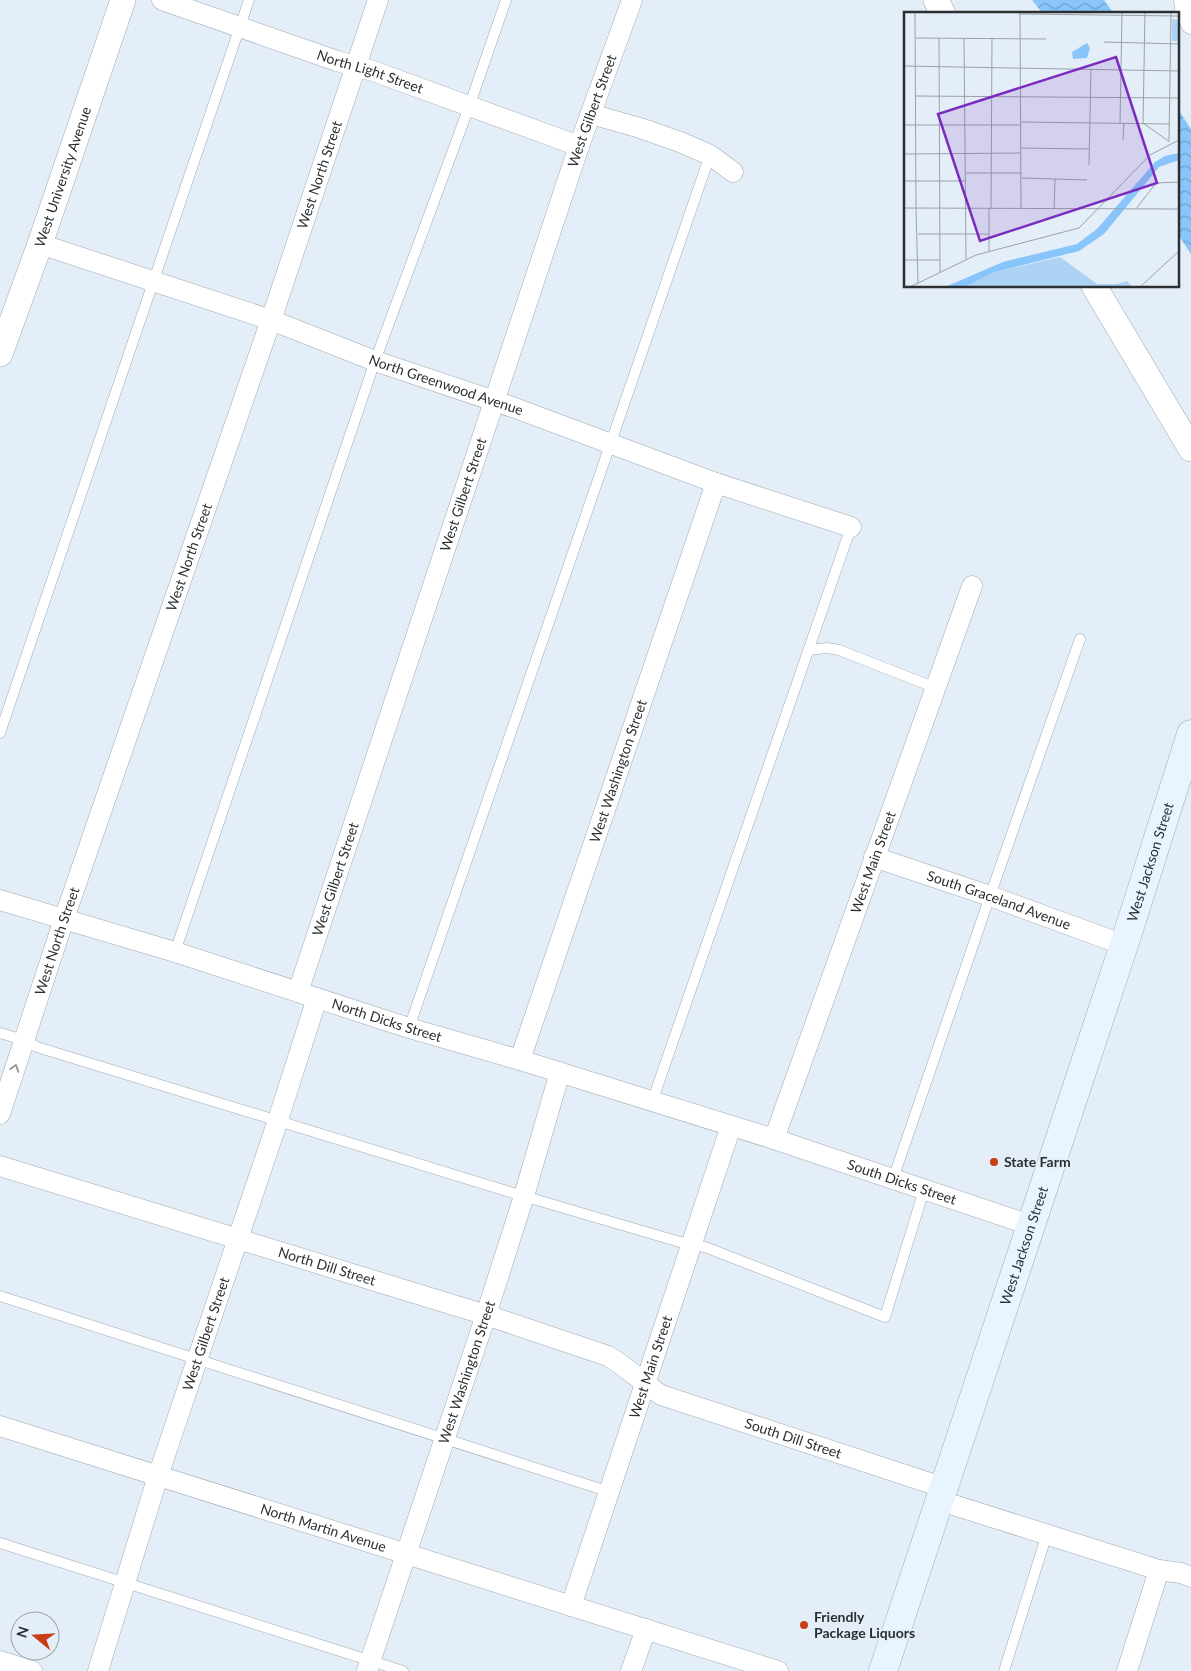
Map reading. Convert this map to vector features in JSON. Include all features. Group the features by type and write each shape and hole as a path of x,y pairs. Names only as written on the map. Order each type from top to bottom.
{"main road":[{"name":"West Jackson Street","path":"883,1671 943,1494 1030,1225 1180,782 1191,734"}],"street":[{"name":"West University Avenue","path":"0,354 40,244 123,0"},
{"name":"North Light Street","path":"162,0 373,71 579,146"},
{"name":"West North Street","path":"0,1114 64,919 271,320 378,0"},
{"name":"West Gilbert Street","path":"298,992 579,146 632,0"},
{"path":"936,0 942,12"},
{"path":"1184,0 1191,24"},
{"path":"591,114 640,128 710,154 733,172"},
{"name":"North Greenwood Avenue","path":"40,244 271,320 375,361 515,408 716,483 852,527"},
{"path":"1095,288 1191,449"},
{"name":"West Washington Street","path":"520,1060 716,483"},
{"name":"West Main Street","path":"774,1139 972,586"},
{"name":"South Graceland Avenue","path":"874,857 990,896 1124,945"},
{"name":"North Dicks Street","path":"0,900 175,952 409,1028 560,1072 774,1139"},
{"name":"West Gilbert Street","path":"98,1671 158,1476 278,1120 317,998"},
{"name":"West Washington Street","path":"368,1666 486,1315 524,1196 560,1072"},
{"name":"West Main Street","path":"572,1606 731,1126"},
{"name":"South Dicks Street","path":"774,1139 1030,1225"},
{"name":"North Dill Street","path":"0,1166 486,1315 608,1356 624,1365 645,1384"},
{"name":"South Dill Street","path":"645,1384 661,1395 943,1494 1047,1534 1159,1570 1181,1573 1191,1577"},
{"name":"North Martin Avenue","path":"0,1426 646,1629 770,1670"},
{"path":"1127,1671 1159,1570"},
{"path":"631,1671 646,1629"},
{"path":"0,1661 32,1671"}],"lane":[{"path":"0,733 249,0"},
{"path":"175,952 375,361 469,107 506,0"},
{"path":"409,1028 612,444 710,154"},
{"path":"652,1102 852,527"},
{"path":"893,1179 1080,639"},
{"path":"809,650 827,648 839,650 936,688"},
{"path":"0,1033 24,1040 37,1047 524,1196 691,1245 705,1247 885,1317 924,1190"},
{"path":"0,1296 610,1492"},
{"path":"1004,1671 1047,1534"},
{"path":"0,1543 126,1582 368,1666 403,1671"}],"water":[{"path":"1032,0 1104,0 1113,12 1041,12"},
{"path":"1178,110 1191,129 1191,254 1178,234"}],"place":[{"name":"State Farm","path":"994,1162"},
{"name":"Friendly Package Liquors","path":"804,1625"}]}
